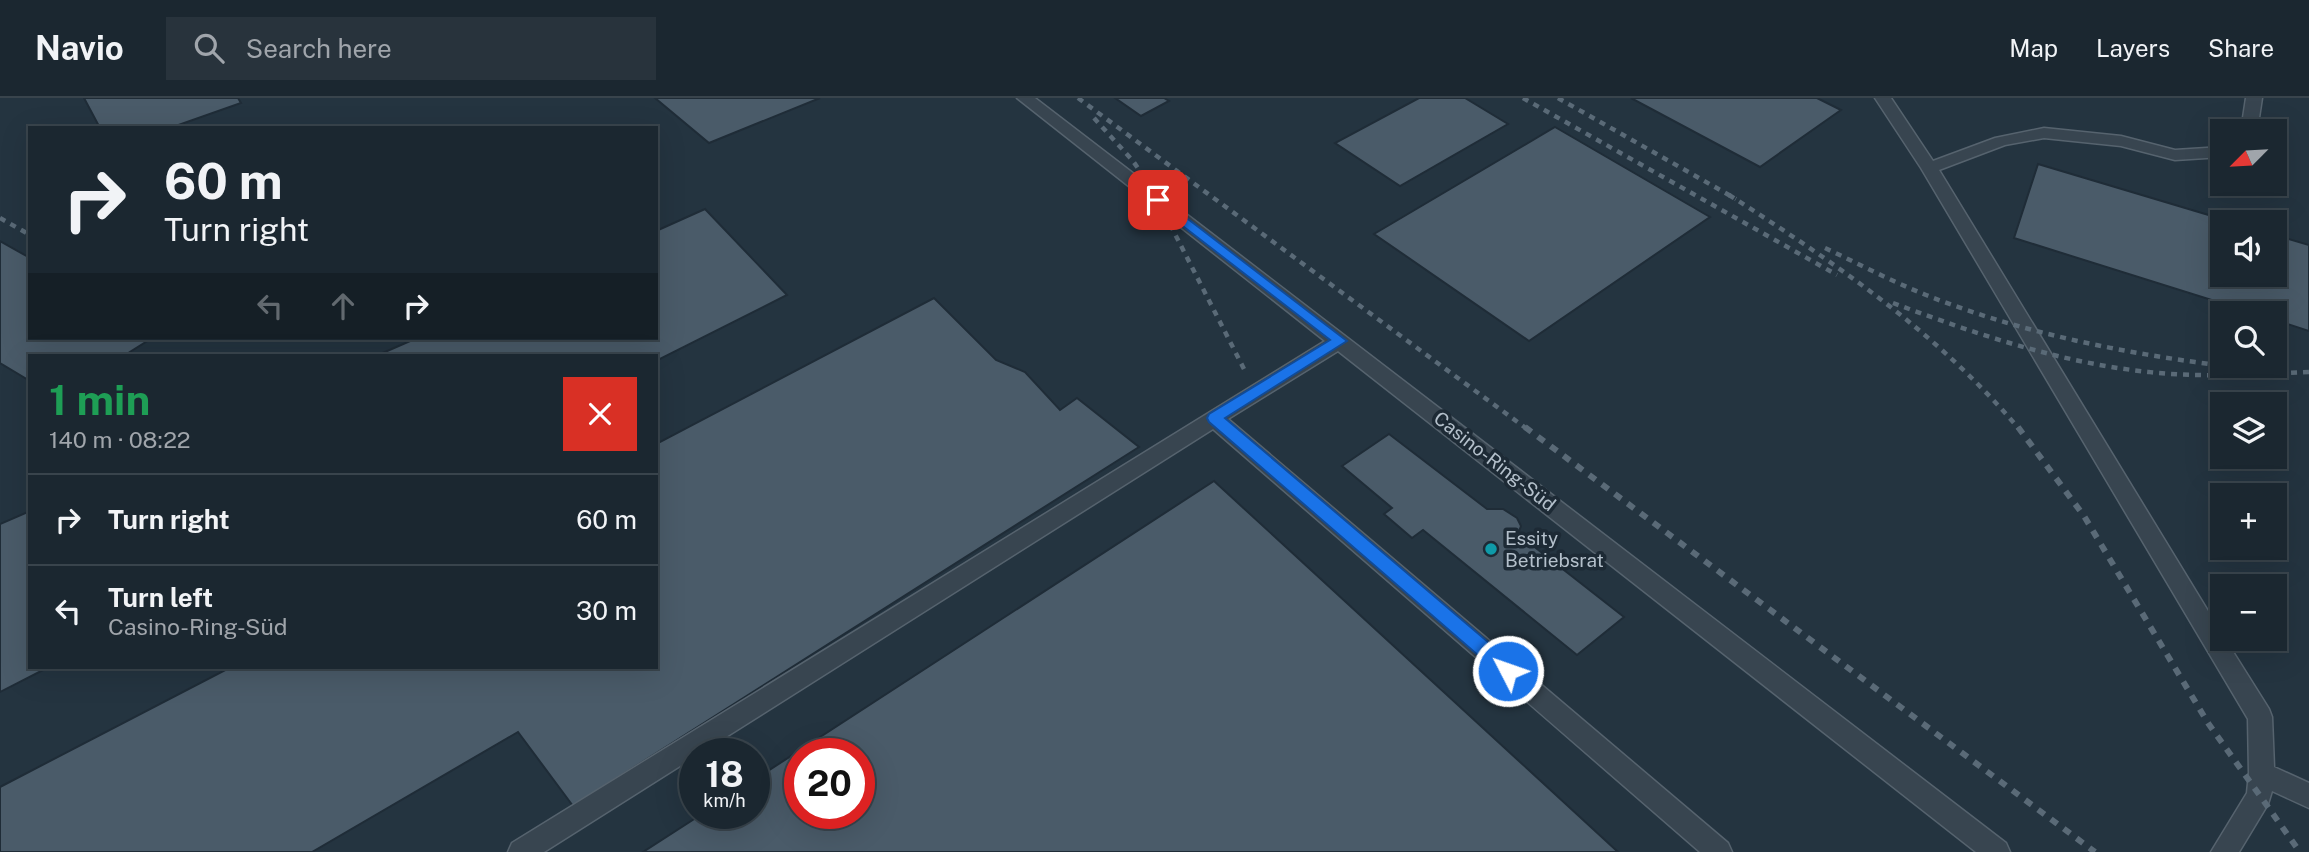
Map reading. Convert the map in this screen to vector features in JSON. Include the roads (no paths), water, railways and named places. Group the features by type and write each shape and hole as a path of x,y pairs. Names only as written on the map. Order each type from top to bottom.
{"lane":[{"name":"Casino-Ring-Süd","path":"1025,98 1997,852"},
{"path":"1883,98 1929,168 2260,717 2262,772 2259,796 2224,852"},
{"path":"2251,119 2254,98"},
{"path":"1929,168 2001,141 2044,133 2121,141 2175,155 2210,153"},
{"path":"521,852 1340,341"},
{"path":"1214,418 1718,852"},
{"path":"2262,772 2309,796"}],"railway":[{"path":"1078,98 1527,429"},
{"path":"1523,98 1837,275"},
{"path":"1558,98 1729,195"},
{"path":"1094,118 1133,161 1152,189 1244,369"},
{"path":"1729,195 1736,199"},
{"path":"1729,195 1846,273 1919,330 1988,394 2019,429"},
{"path":"0,218 28,234"},
{"path":"1825,248 1913,290 2001,321 2115,349 2210,364"},
{"path":"1893,303 2019,346 2116,368 2189,375 2309,372"},
{"path":"1525,427 2095,852"},
{"path":"2018,427 2084,516 2208,723 2300,852"}],"place":[{"name":"Essity Betriebsrat","path":"1491,549"}]}
